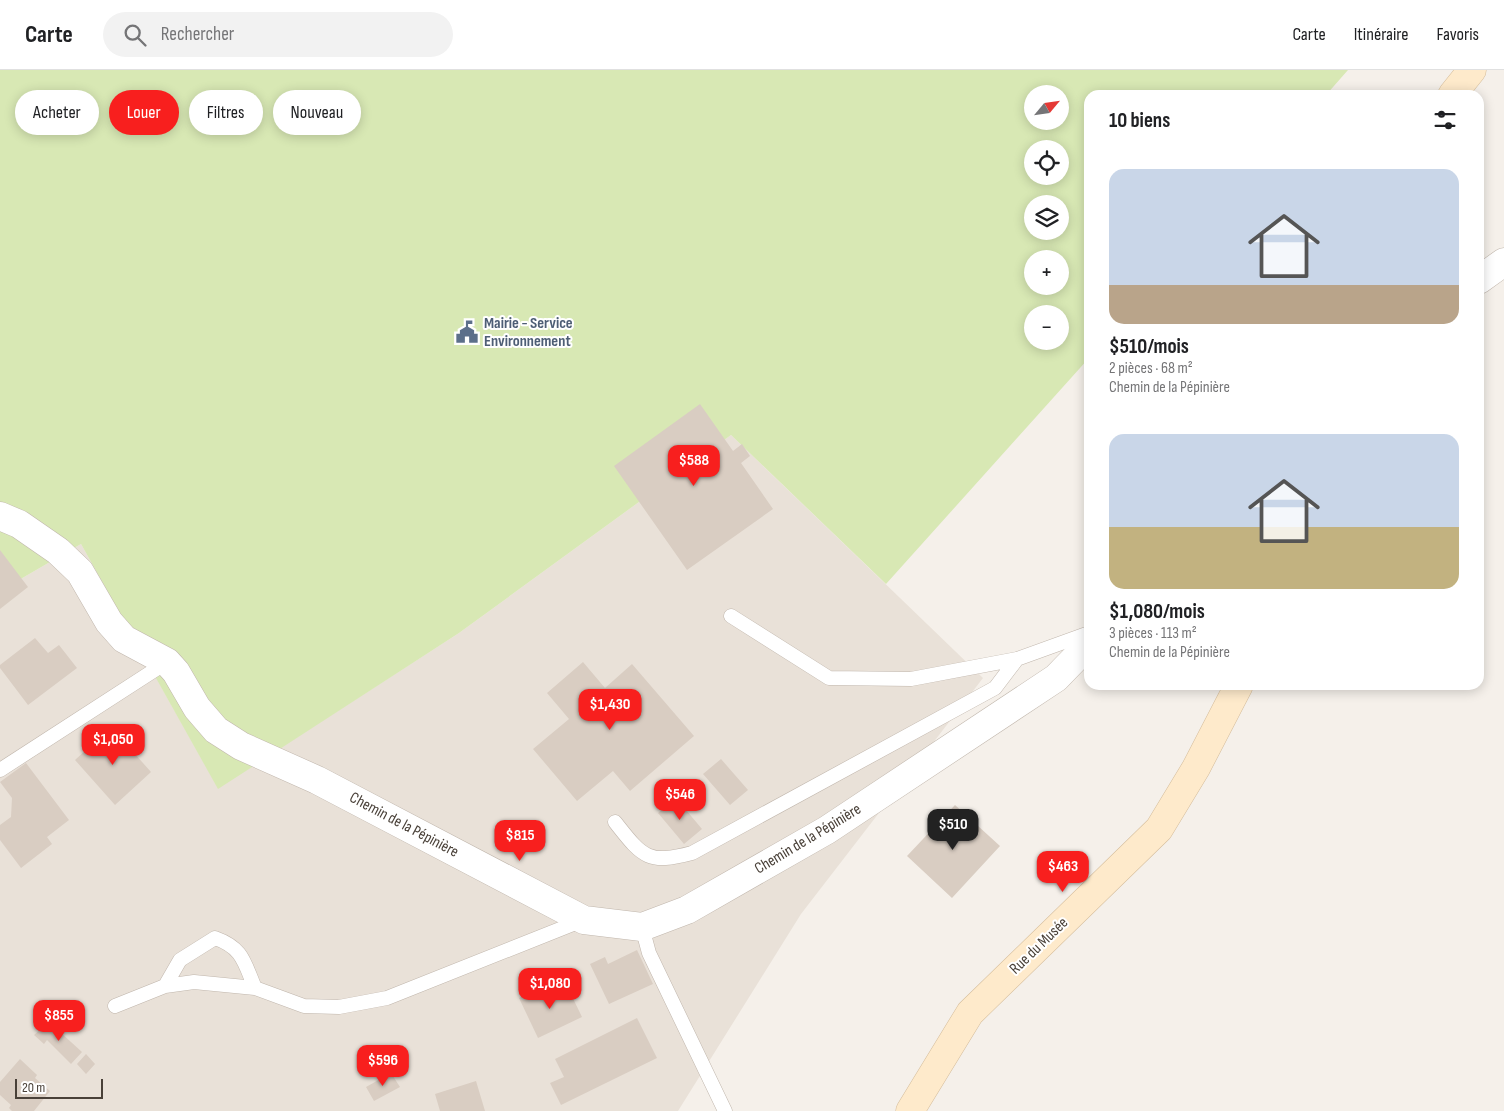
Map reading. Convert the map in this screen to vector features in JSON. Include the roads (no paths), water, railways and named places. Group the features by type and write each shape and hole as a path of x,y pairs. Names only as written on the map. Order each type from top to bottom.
{"main road":[{"path":"1456,90 1472,70"},
{"name":"Rue du Musée","path":"910,1111 970,1013 1159,829 1196,768 1236,690"}],"street":[{"path":"1484,276 1504,262"},
{"name":"Chemin de la Pépinière","path":"0,516 20,524 58,551 80,572 110,622 124,639 167,662 176,672 197,708 216,730 241,746 317,780 584,920 642,926 687,910 827,830 1056,678 1084,649"}],"lane":[{"path":"731,616 829,678 911,678 1017,659 1084,635"},
{"path":"615,822 639,852 653,858 672,858 692,853 995,688 1017,659"},
{"path":"0,770 167,662"},
{"path":"115,1006 164,986 194,982 255,988 304,1006 339,1007 387,998 584,920"},
{"path":"642,926 649,953 726,1111"},
{"path":"164,986 180,960 215,938 231,944 244,961 255,988"}],"place":[{"name":"Mairie - Service Environnement","path":"467,332"}]}
